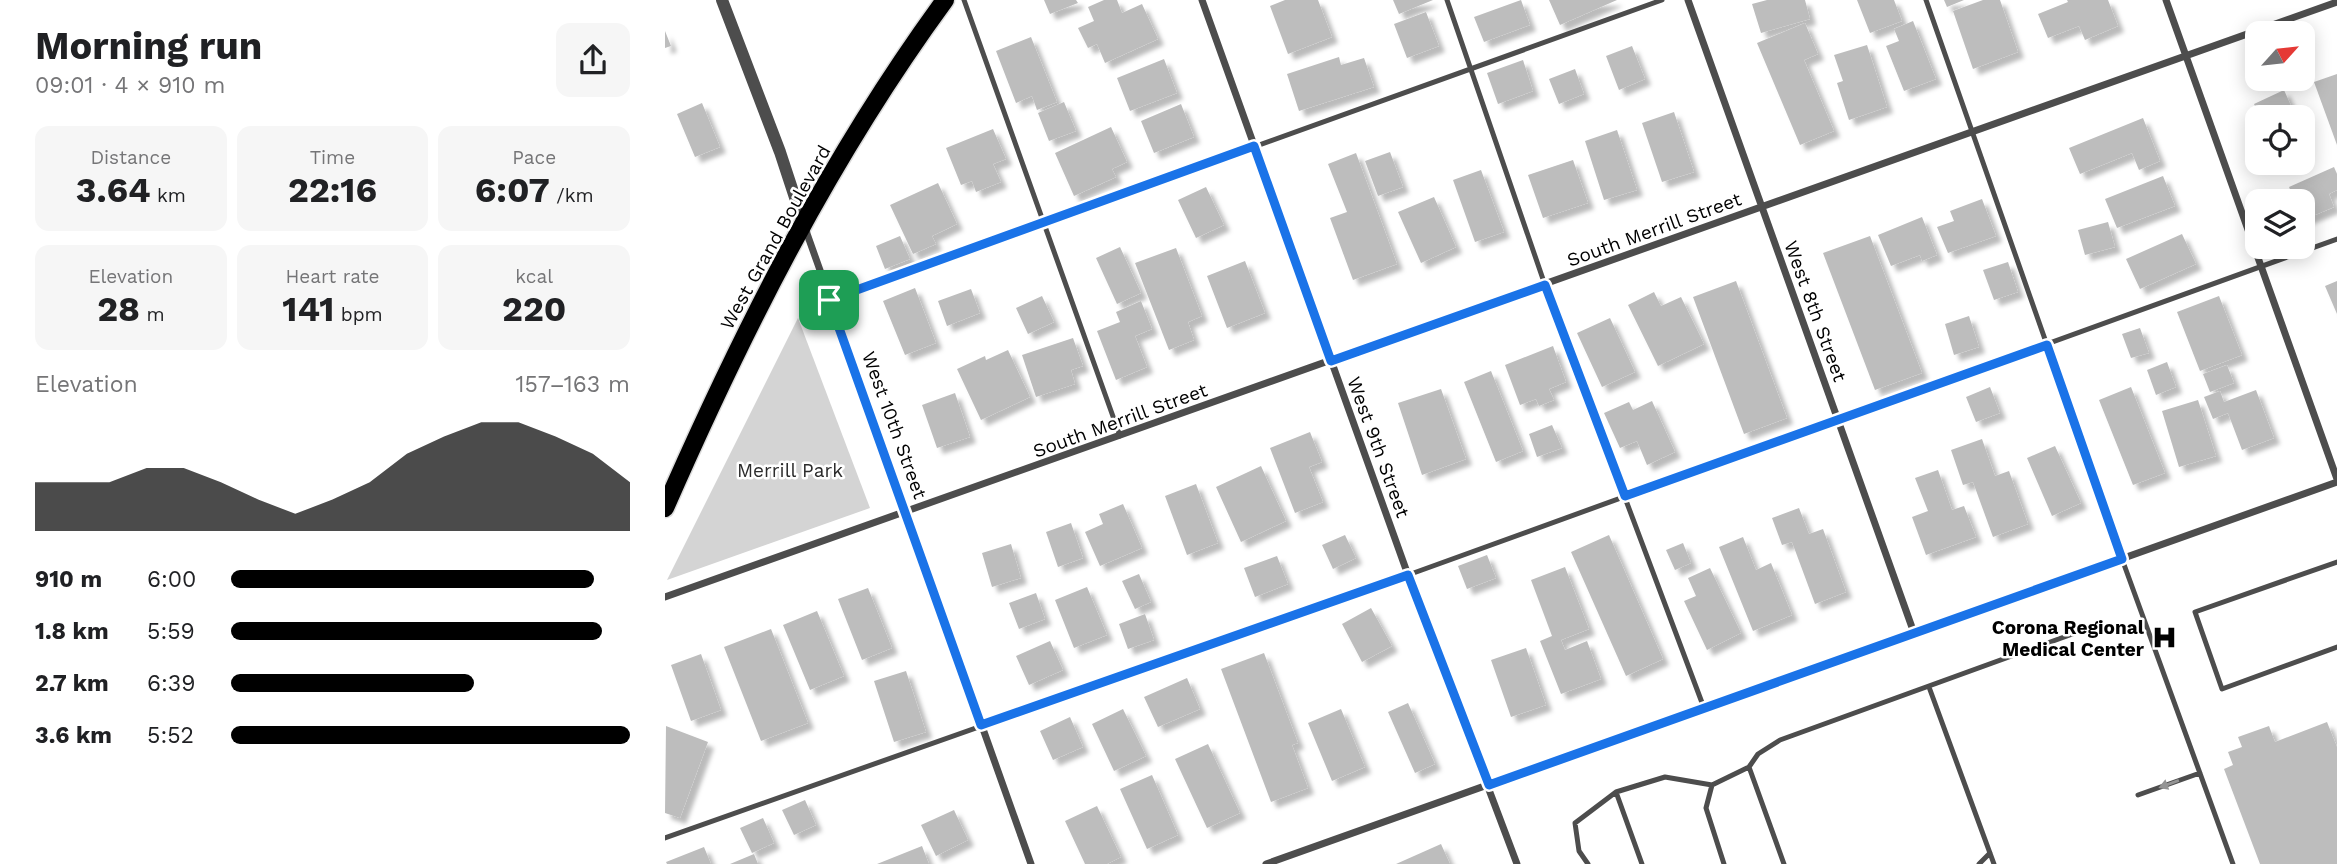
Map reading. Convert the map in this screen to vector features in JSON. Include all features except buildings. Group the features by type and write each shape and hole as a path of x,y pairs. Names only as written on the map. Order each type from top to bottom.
{"main road":[{"name":"West Grand Boulevard","path":"665,508 736,351 803,222 880,97 945,0"}],"street":[{"name":"West 10th Street","path":"722,0 781,152 829,300 1031,864"},
{"name":"West 9th Street","path":"1202,0 1408,575 1517,864"},
{"name":"West 8th Street","path":"1688,0 1914,633"},
{"path":"1272,863 2337,480 2166,0"},
{"name":"South Merrill Street","path":"665,597 2337,2"}],"lane":[{"path":"964,0 1120,436"},
{"path":"1447,0 1545,285 1704,708"},
{"path":"829,300 1662,0"},
{"path":"1926,0 2122,559 2233,864"},
{"path":"665,838 1408,575 2337,239"},
{"path":"2337,562 2195,612 2222,689 2337,646"},
{"path":"1588,864 1579,851 1575,823 1616,792 1665,777 1712,785 1749,767 1758,754 1780,740 2078,632"},
{"path":"1929,687 1994,864"},
{"path":"1749,767 1784,864"},
{"path":"2138,795 2200,773"},
{"path":"1712,785 1706,808 1724,864"},
{"path":"1616,792 1641,864"},
{"path":"1979,864 1990,853"}],"green space":[{"name":"Merrill Park","path":"798,318 870,508 667,580"}],"place":[{"name":"Corona Regional Medical Center","path":"2164,638"}],"route":[{"path":"1254,146 1331,361 1545,285 1625,496 2047,345 2122,559 1489,785 1408,575 981,725 829,300 1254,146"}]}
